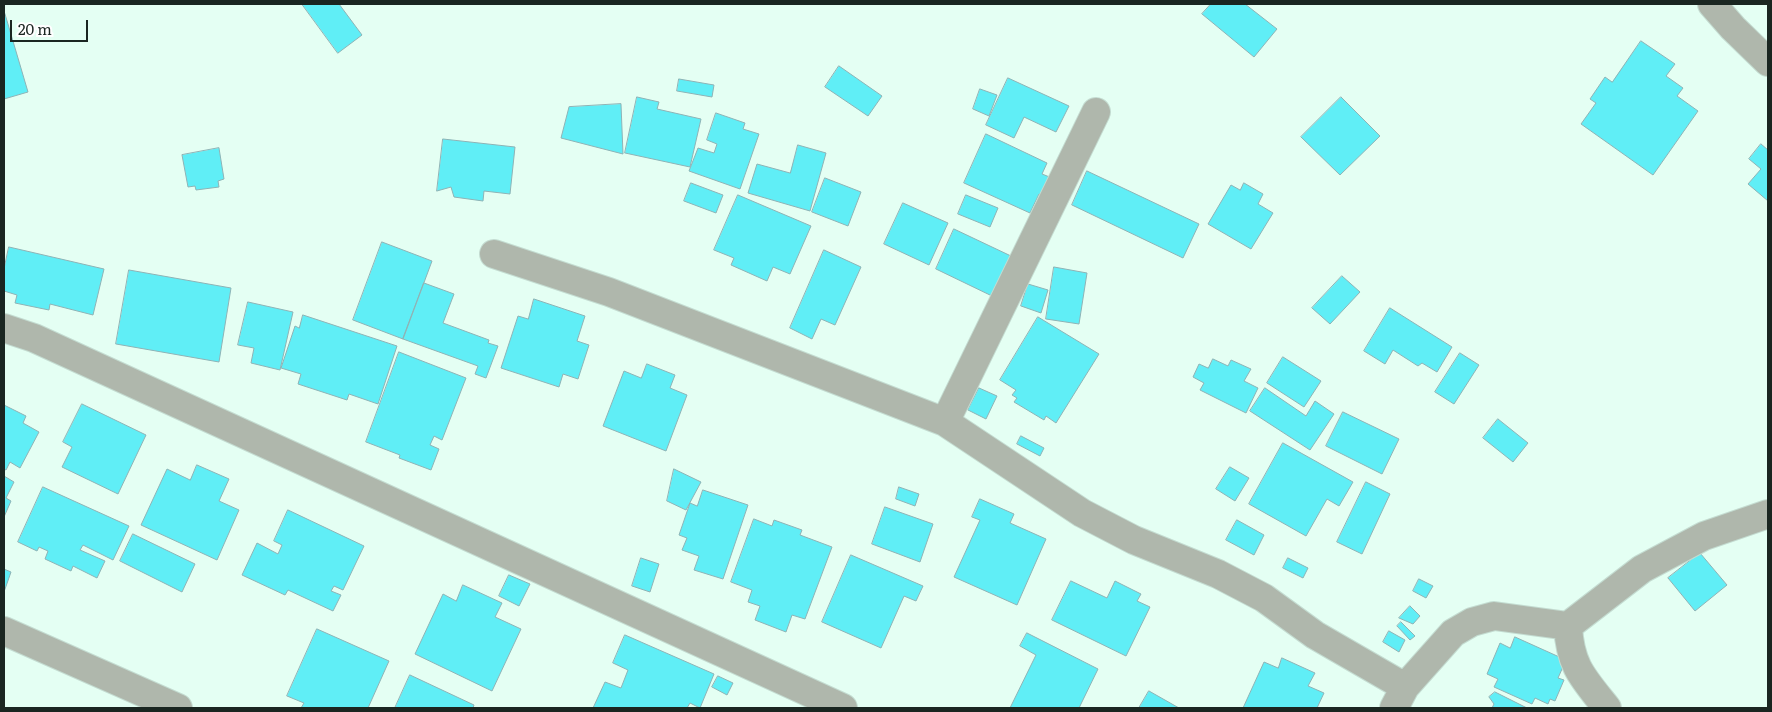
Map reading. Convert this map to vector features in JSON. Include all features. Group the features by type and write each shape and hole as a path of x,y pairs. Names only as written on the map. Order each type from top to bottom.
{"street":[{"path":"1712,4 1733,28 1768,62"},
{"path":"945,422 1096,112"},
{"path":"494,254 609,292 945,422 1082,513 1134,540 1218,574 1264,598 1399,698 1453,633 1472,622 1494,616 1568,626 1642,569 1704,536 1768,514"},
{"path":"4,328 42,342 843,708"},
{"path":"1568,626 1569,646 1574,662 1586,683 1607,708"},
{"path":"4,631 178,708"}],"building":[{"path":"302,4 339,4 362,35 338,53"},
{"path":"1211,4 1245,4 1277,29 1254,57 1202,14"},
{"path":"4,15 28,92 4,99"},
{"path":"1641,41 1675,64 1666,76 1683,88 1677,96 1698,111 1653,175 1581,124 1596,103 1590,99 1605,77 1612,82"},
{"path":"839,66 882,96 868,116 825,87"},
{"path":"1008,78 1069,106 1056,132 1024,117 1014,138 986,125"},
{"path":"679,79 714,85 712,97 677,91"},
{"path":"980,89 997,95 989,116 973,109"},
{"path":"637,97 659,102 657,109 701,119 690,167 625,153"},
{"path":"1341,97 1380,136 1340,175 1301,137"},
{"path":"621,104 623,154 561,138 569,107"},
{"path":"716,113 745,123 743,129 759,134 740,189 689,171 698,148 714,153 717,144 707,140"},
{"path":"986,134 1047,163 1042,174 1052,178 1044,196 1039,194 1030,213 964,183"},
{"path":"443,139 515,147 510,194 484,191 483,201 454,197 451,187 437,191"},
{"path":"1761,144 1768,150 1768,201 1748,184 1761,169 1749,159"},
{"path":"798,145 826,153 810,211 748,193 757,164 790,173"},
{"path":"219,148 224,179 218,181 219,187 196,190 195,186 188,187 182,155"},
{"path":"1087,171 1199,224 1183,258 1072,205"},
{"path":"825,178 861,192 848,226 812,212"},
{"path":"691,183 723,195 716,213 684,201"},
{"path":"1244,183 1263,194 1258,204 1273,213 1251,249 1208,224 1231,185 1240,190"},
{"path":"738,195 811,226 790,274 773,267 767,281 731,265 734,258 714,250"},
{"path":"966,195 998,208 990,227 958,214"},
{"path":"903,203 948,223 929,265 884,244"},
{"path":"954,229 1011,256 992,296 936,269"},
{"path":"382,242 432,261 403,339 353,320"},
{"path":"9,247 104,269 93,315 50,304 49,310 15,303 17,295 4,291 4,269"},
{"path":"824,250 861,267 835,325 821,319 812,339 790,328"},
{"path":"1054,267 1087,273 1079,324 1046,319"},
{"path":"129,270 231,288 219,362 116,344"},
{"path":"1342,276 1360,292 1330,324 1312,308"},
{"path":"424,283 454,294 443,323 489,340 488,343 498,346 486,378 475,374 478,366 403,339"},
{"path":"1028,284 1048,290 1041,313 1021,306"},
{"path":"534,299 585,316 577,341 589,345 578,379 563,374 559,387 501,368 518,316 528,319"},
{"path":"248,302 293,312 280,370 251,363 254,348 238,345"},
{"path":"1390,308 1452,347 1437,372 1422,363 1418,366 1393,350 1385,364 1364,351"},
{"path":"303,315 397,346 378,404 349,394 347,400 298,384 301,374 281,368 295,326 299,328"},
{"path":"1038,317 1099,354 1056,423 1046,416 1044,420 1014,402 1017,398 1012,395 1016,390 1000,380"},
{"path":"399,352 466,378 442,440 434,436 430,445 439,449 431,470 399,458 400,455 366,442"},
{"path":"1460,353 1479,365 1454,404 1435,392"},
{"path":"1283,357 1321,381 1304,407 1267,383"},
{"path":"1213,359 1228,366 1231,360 1251,369 1244,381 1258,388 1246,413 1200,390 1204,383 1193,377 1199,364 1208,368"},
{"path":"647,364 675,375 670,388 687,395 666,451 603,426 624,371 641,378"},
{"path":"979,388 997,396 986,419 968,410"},
{"path":"1265,388 1306,416 1315,401 1334,414 1310,450 1250,411"},
{"path":"82,404 146,435 118,494 62,467 72,447 63,442"},
{"path":"4,405 26,416 23,423 39,432 20,468 10,462 6,470 4,469"},
{"path":"1343,412 1399,439 1382,474 1326,446"},
{"path":"1498,419 1528,443 1513,462 1483,438"},
{"path":"1021,436 1044,448 1040,456 1017,444"},
{"path":"1283,443 1353,482 1339,506 1327,499 1306,536 1249,504"},
{"path":"197,465 229,479 219,501 239,510 217,560 141,525 167,469 190,480"},
{"path":"1230,467 1249,478 1235,501 1216,489"},
{"path":"674,469 701,482 686,510 667,501"},
{"path":"4,476 14,482 6,498 11,501 4,517"},
{"path":"1366,482 1390,494 1362,554 1337,542"},
{"path":"43,487 129,526 113,560 83,545 80,550 105,561 97,578 73,566 71,571 45,559 48,551 39,547 37,551 18,542"},
{"path":"899,487 919,494 915,506 896,499"},
{"path":"703,490 748,505 723,579 694,570 699,556 682,550 687,538 679,535 690,503 697,506"},
{"path":"980,499 1014,514 1010,523 1046,539 1017,605 954,577 980,520 972,517"},
{"path":"885,507 933,524 920,562 872,544"},
{"path":"288,510 364,546 343,590 334,586 331,591 341,595 333,611 288,590 285,595 242,575 257,543 278,554 282,545 274,541"},
{"path":"754,519 772,526 774,520 802,530 800,535 832,547 805,619 792,615 786,632 755,620 760,606 748,602 752,590 731,582"},
{"path":"1237,520 1264,535 1254,555 1226,540"},
{"path":"133,534 195,564 182,592 120,561"},
{"path":"1700,553 1727,585 1695,611 1668,578"},
{"path":"851,555 923,586 916,601 904,596 881,648 822,622"},
{"path":"641,558 659,564 650,592 632,586"},
{"path":"1288,558 1308,568 1303,578 1283,568"},
{"path":"4,569 11,572 4,592"},
{"path":"509,575 530,584 519,606 499,596"},
{"path":"1419,579 1433,586 1426,598 1413,591"},
{"path":"1071,581 1107,598 1115,581 1141,594 1137,601 1150,607 1126,656 1052,620"},
{"path":"463,585 502,603 495,617 521,629 492,691 415,654 443,594 456,601"},
{"path":"1410,606 1420,616 1413,624 1399,618"},
{"path":"1401,622 1415,636 1410,640 1397,626"},
{"path":"317,629 389,661 368,708 301,708 304,703 287,696"},
{"path":"1389,631 1405,640 1399,652 1383,642"},
{"path":"1027,633 1098,669 1079,708 1010,708 1036,655 1020,646"},
{"path":"625,635 714,674 700,708 690,703 687,708 593,708 605,682 621,688 628,670 613,663"},
{"path":"1515,637 1566,660 1558,678 1564,680 1555,701 1550,699 1548,704 1535,698 1532,704 1494,687 1498,679 1487,674 1500,643 1510,648"},
{"path":"1282,658 1315,673 1308,686 1324,693 1317,708 1243,708 1264,662 1278,668"},
{"path":"410,675 474,705 473,708 395,708"},
{"path":"718,676 733,683 727,695 712,687"},
{"path":"1149,691 1179,708 1139,708"},
{"path":"1495,692 1527,708 1492,708 1494,704 1489,697"}]}
